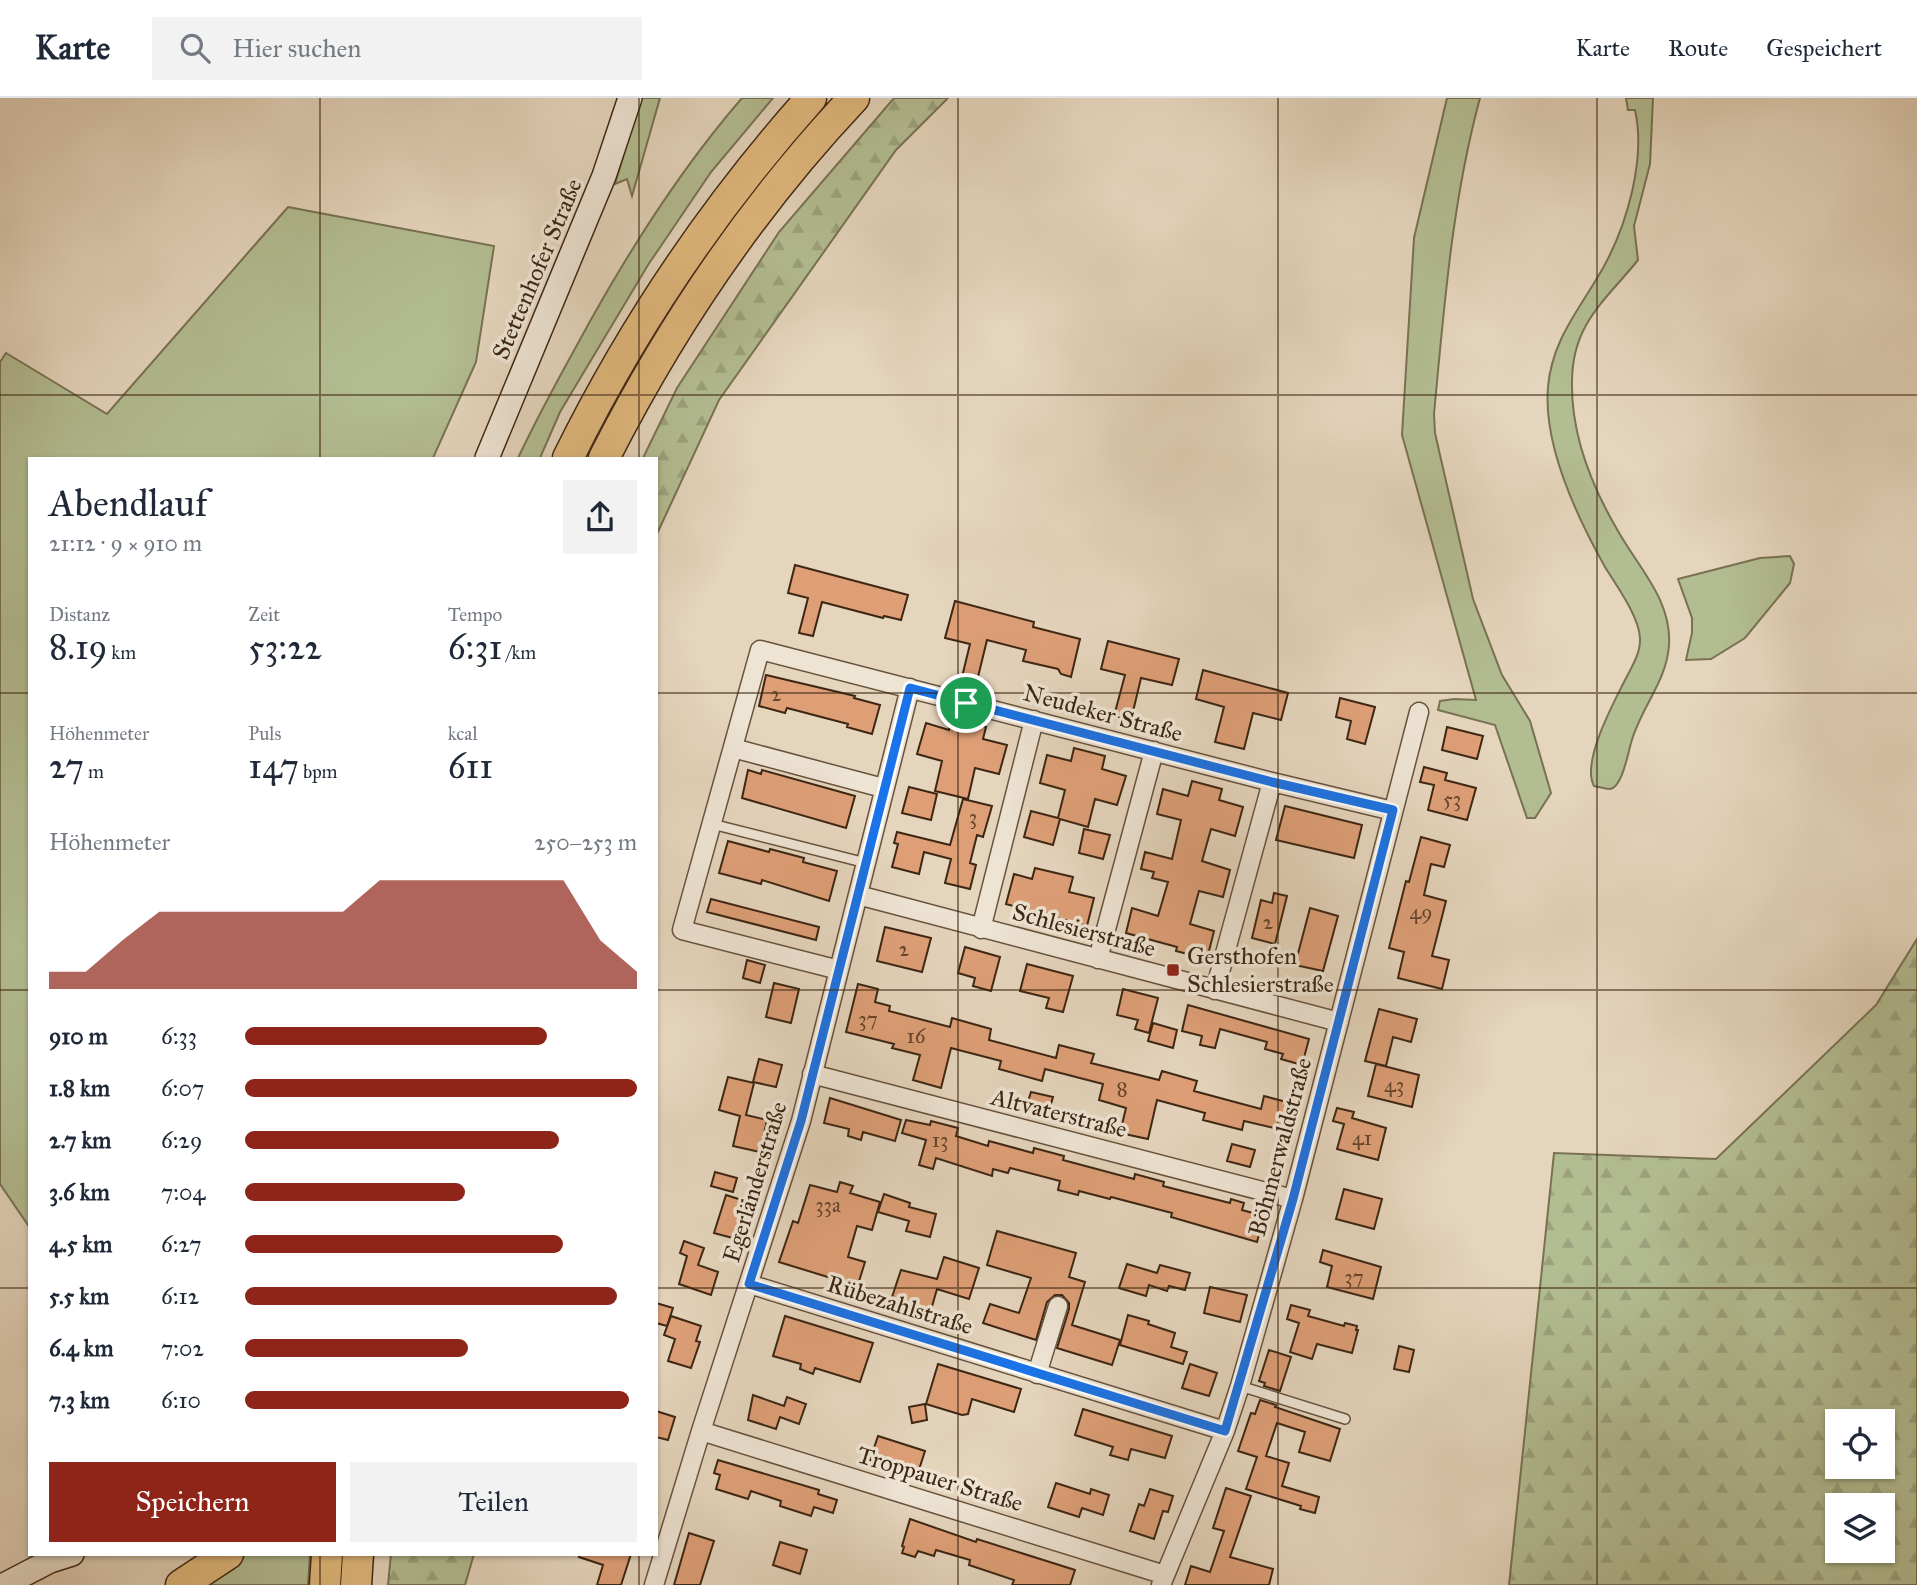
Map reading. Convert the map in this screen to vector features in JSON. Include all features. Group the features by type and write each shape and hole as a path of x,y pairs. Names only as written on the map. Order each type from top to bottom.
{"highway":[{"path":"569,457 623,356 680,264 769,146 811,98"},
{"path":"605,457 669,342 721,262 804,153 854,98"},
{"path":"181,1585 225,1556"},
{"path":"325,1585 327,1556"},
{"path":"356,1585 358,1556"}],"street":[{"name":"Stettenhofer Straße","path":"487,457 604,176 630,98"},
{"name":"Neudeker Straße","path":"733,748 760,650 1272,782 1393,810"},
{"name":"Egerländerstraße","path":"654,1585 801,1121 910,688"},
{"name":"Böhmerwaldstraße","path":"1163,1580 1225,1431 1240,1386 1293,1199 1419,712"},
{"path":"981,929 1034,720"},
{"path":"839,970 682,930 733,748 883,788"},
{"path":"1098,959 1154,751"},
{"path":"1215,990 1272,782"},
{"name":"Schlesierstraße","path":"858,895 1339,1022"},
{"name":"Altvaterstraße","path":"812,1074 1293,1199"},
{"name":"Rübezahlstraße","path":"749,1284 1225,1431"},
{"path":"1037,1374 1058,1306"},
{"name":"Troppauer Straße","path":"701,1431 1163,1580"},
{"path":"4,1585 50,1561 66,1556"}],"lane":[{"path":"712,824 866,863"},
{"path":"1240,1386 1345,1419"}],"green space":[{"path":"641,98 660,98 632,196 627,179 615,184"},
{"path":"742,98 773,98 711,172 648,265 560,412 540,457 518,457 569,359 633,248 695,156"},
{"path":"894,98 948,98 896,150 719,400 658,532 658,457 643,457 677,388 779,232"},
{"path":"1447,98 1480,98 1462,176 1450,255 1434,414 1435,433 1473,599 1502,675 1530,721 1551,793 1535,818 1527,818 1495,725 1438,710 1440,701 1476,700 1402,435 1414,238"},
{"path":"1626,98 1653,98 1650,164 1634,226 1638,260 1603,301 1584,329 1573,362 1573,402 1579,440 1591,478 1618,531 1659,599 1665,613 1669,645 1663,671 1640,718 1621,777 1610,789 1594,786 1591,776 1592,763 1606,719 1637,655 1640,644 1639,629 1594,547 1564,480 1551,432 1548,387 1561,339 1612,251 1627,212 1636,170 1638,129 1635,110 1628,110"},
{"path":"288,207 494,246 476,362 433,457 28,457 28,1225 0,1184 0,362 6,353 107,414"},
{"path":"1790,556 1794,564 1790,583 1745,638 1711,659 1686,660 1692,633 1692,618 1678,579 1760,558"},
{"path":"1917,939 1917,1585 1509,1585 1554,1153 1716,1159 1876,1005"},
{"path":"235,1556 310,1556 308,1585 196,1585"},
{"path":"391,1556 473,1556 465,1585 388,1585"}],"building":[{"path":"795,565 908,595 901,620 822,602 813,636 799,633 808,598 788,593"},
{"path":"955,601 1034,622 1033,627 1080,639 1071,677 1061,674 1058,669 1023,661 1026,650 987,640 977,681 962,677 970,644 945,638"},
{"path":"1108,641 1179,659 1172,685 1141,678 1131,720 1114,716 1125,675 1101,669"},
{"path":"1203,670 1288,693 1281,720 1253,713 1244,749 1215,742 1224,707 1196,699"},
{"path":"766,675 855,696 854,698 880,705 872,734 847,727 848,724 787,708 785,713 759,706"},
{"path":"1340,698 1375,707 1365,744 1347,739 1351,721 1336,717"},
{"path":"952,718 986,727 983,739 1007,745 999,774 975,768 968,799 935,791 942,761 917,754 926,723 949,730"},
{"path":"1447,727 1483,736 1477,759 1442,750"},
{"path":"1074,748 1105,756 1102,769 1126,776 1117,805 1095,799 1088,827 1060,819 1053,845 1024,837 1031,811 1058,818 1065,790 1040,783 1047,755 1071,761"},
{"path":"1424,767 1447,773 1445,780 1476,788 1467,820 1428,810 1434,785 1420,782"},
{"path":"748,770 761,774 762,770 855,796 846,828 742,798"},
{"path":"1192,781 1222,789 1219,800 1243,807 1235,836 1211,829 1202,861 1230,870 1223,897 1199,891 1190,924 1214,931 1207,959 1176,951 1177,947 1126,933 1132,908 1158,916 1168,882 1152,878 1154,872 1141,869 1145,852 1172,859 1181,820 1157,814 1163,789 1188,796"},
{"path":"909,787 937,794 931,820 902,813"},
{"path":"963,799 992,806 983,837 977,835 970,863 976,865 970,889 945,883 951,859 924,852 919,874 892,867 898,844 894,843 897,832 950,845"},
{"path":"1285,806 1362,825 1354,858 1276,840"},
{"path":"1084,829 1110,835 1103,859 1079,853"},
{"path":"1421,837 1450,845 1444,867 1431,864 1424,895 1446,901 1432,956 1449,960 1442,989 1398,978 1404,952 1389,948 1406,881 1409,882"},
{"path":"728,841 804,858 803,862 837,871 829,901 762,880 761,884 719,873"},
{"path":"1035,868 1073,877 1069,892 1094,898 1087,926 1006,904 1014,874 1032,879"},
{"path":"1274,893 1287,896 1275,944 1252,938 1261,900 1272,903"},
{"path":"711,899 819,927 816,940 707,912"},
{"path":"1310,908 1338,916 1323,971 1295,965"},
{"path":"885,927 931,938 922,972 877,961"},
{"path":"965,947 1000,957 991,991 973,986 975,978 958,973"},
{"path":"747,960 765,965 760,983 743,978"},
{"path":"1027,964 1073,976 1063,1012 1046,1008 1049,998 1020,991"},
{"path":"774,983 799,989 791,1023 766,1017"},
{"path":"858,984 878,989 875,1002 890,1006 889,1011 950,1027 952,1018 991,1029 989,1040 1056,1058 1059,1045 1094,1054 1091,1063 1159,1080 1162,1071 1197,1081 1194,1091 1261,1109 1264,1096 1294,1104 1287,1131 1244,1121 1242,1130 1203,1120 1205,1113 1157,1100 1148,1139 1120,1133 1126,1108 1099,1100 1103,1084 1045,1069 1042,1081 999,1069 1001,1061 951,1048 941,1088 913,1080 920,1055 892,1048 894,1044 846,1032"},
{"path":"1123,989 1158,998 1149,1033 1135,1029 1138,1020 1117,1015"},
{"path":"1188,1005 1309,1039 1302,1065 1281,1059 1283,1054 1265,1049 1267,1042 1220,1029 1215,1048 1200,1045 1202,1036 1182,1031"},
{"path":"1379,1009 1417,1019 1411,1042 1393,1037 1386,1066 1365,1061"},
{"path":"1153,1023 1177,1030 1173,1048 1148,1041"},
{"path":"759,1059 782,1065 776,1087 753,1082"},
{"path":"1376,1064 1419,1075 1412,1107 1368,1096"},
{"path":"728,1077 754,1083 746,1115 767,1120 760,1152 733,1146 740,1116 719,1110"},
{"path":"1031,1092 1053,1097 1048,1114 1026,1108"},
{"path":"830,1098 901,1120 895,1141 863,1132 861,1140 848,1136 849,1129 824,1123"},
{"path":"1337,1108 1354,1112 1352,1118 1386,1128 1378,1160 1337,1149 1344,1124 1333,1121"},
{"path":"906,1120 930,1125 931,1121 958,1128 956,1136 988,1146 989,1141 1033,1153 1034,1148 1064,1156 1063,1160 1134,1179 1135,1174 1164,1182 1163,1186 1230,1203 1231,1199 1244,1203 1242,1210 1264,1216 1257,1242 1171,1217 1172,1213 1111,1197 1110,1199 1079,1191 1078,1195 1058,1190 1060,1181 1010,1168 1008,1173 993,1169 992,1176 936,1158 933,1169 919,1165 926,1140 902,1133"},
{"path":"1232,1144 1255,1150 1250,1167 1227,1161"},
{"path":"715,1172 737,1178 733,1192 711,1186"},
{"path":"840,1182 853,1186 850,1193 880,1202 872,1230 857,1226 848,1257 865,1262 856,1291 830,1283 831,1278 779,1262 793,1221 798,1223 810,1185 837,1192"},
{"path":"1344,1189 1382,1199 1374,1229 1336,1219"},
{"path":"884,1194 910,1203 909,1207 936,1214 930,1237 906,1231 909,1221 878,1212"},
{"path":"726,1195 751,1203 740,1240 714,1233"},
{"path":"997,1231 1076,1253 1069,1277 1085,1282 1072,1325 1120,1340 1112,1365 1057,1348 1069,1309 1069,1303 1062,1295 1055,1295 1047,1302 1036,1340 983,1323 990,1304 1019,1313 1031,1278 987,1265"},
{"path":"684,1241 704,1248 698,1265 718,1272 711,1295 679,1284 687,1256 680,1253"},
{"path":"1323,1250 1381,1267 1373,1299 1327,1287 1332,1266 1320,1262"},
{"path":"944,1257 979,1268 969,1299 937,1289 931,1310 892,1297 901,1270 937,1279"},
{"path":"1127,1264 1157,1273 1160,1265 1190,1273 1185,1290 1169,1286 1167,1291 1149,1285 1146,1296 1119,1288"},
{"path":"1210,1287 1247,1295 1240,1322 1204,1313"},
{"path":"658,1304 673,1308 667,1326 658,1324"},
{"path":"1291,1305 1310,1310 1308,1316 1344,1326 1345,1323 1357,1326 1352,1353 1317,1344 1312,1359 1290,1352 1299,1323 1287,1319"},
{"path":"1128,1315 1175,1333 1171,1347 1187,1352 1183,1364 1120,1345"},
{"path":"671,1316 701,1326 696,1341 700,1342 691,1368 668,1361 675,1339 664,1335"},
{"path":"785,1316 873,1343 860,1382 815,1368 813,1374 800,1369 801,1364 773,1356"},
{"path":"1399,1346 1414,1350 1409,1372 1394,1369"},
{"path":"1269,1350 1291,1357 1280,1391 1264,1386 1265,1383 1259,1381"},
{"path":"938,1364 1021,1389 1014,1412 972,1399 968,1414 962,1415 926,1404"},
{"path":"1190,1364 1217,1373 1209,1396 1182,1388"},
{"path":"753,1395 784,1406 787,1397 806,1404 799,1424 780,1417 776,1429 748,1420"},
{"path":"1260,1400 1340,1429 1330,1461 1299,1452 1305,1432 1277,1423 1266,1456 1289,1463 1282,1486 1319,1497 1315,1513 1246,1489 1257,1457 1238,1451 1251,1413 1255,1414"},
{"path":"925,1404 927,1420 912,1423 909,1407"},
{"path":"1083,1409 1172,1436 1165,1458 1131,1449 1128,1460 1110,1455 1113,1447 1075,1435"},
{"path":"658,1412 675,1417 668,1440 658,1438"},
{"path":"878,1436 925,1451 917,1476 870,1460"},
{"path":"718,1460 819,1490 818,1494 837,1500 833,1513 814,1507 811,1516 780,1506 781,1501 751,1491 748,1499 716,1489 720,1475 714,1473"},
{"path":"1056,1483 1090,1494 1091,1489 1109,1495 1103,1515 1082,1508 1079,1517 1048,1507"},
{"path":"1226,1488 1251,1496 1230,1557 1273,1569 1269,1585 1185,1585 1191,1566 1210,1572 1224,1531 1213,1528"},
{"path":"1150,1489 1173,1496 1168,1512 1163,1511 1154,1539 1130,1531 1139,1504 1144,1506"},
{"path":"910,1519 976,1542 977,1539 1075,1570 1070,1585 1012,1585 1014,1580 969,1565 970,1560 936,1550 934,1556 918,1551 915,1557 902,1553"},
{"path":"689,1533 714,1541 700,1585 674,1585"},
{"path":"780,1542 807,1550 800,1574 773,1565"},
{"path":"630,1556 621,1585 597,1585 603,1565 579,1557"}],"place":[{"name":"Gersthofen Schlesierstraße","path":"1173,970"}],"route":[{"path":"910,688 966,703 1272,782 1393,810 1293,1199 1225,1431 749,1284 801,1121 910,688"}]}
